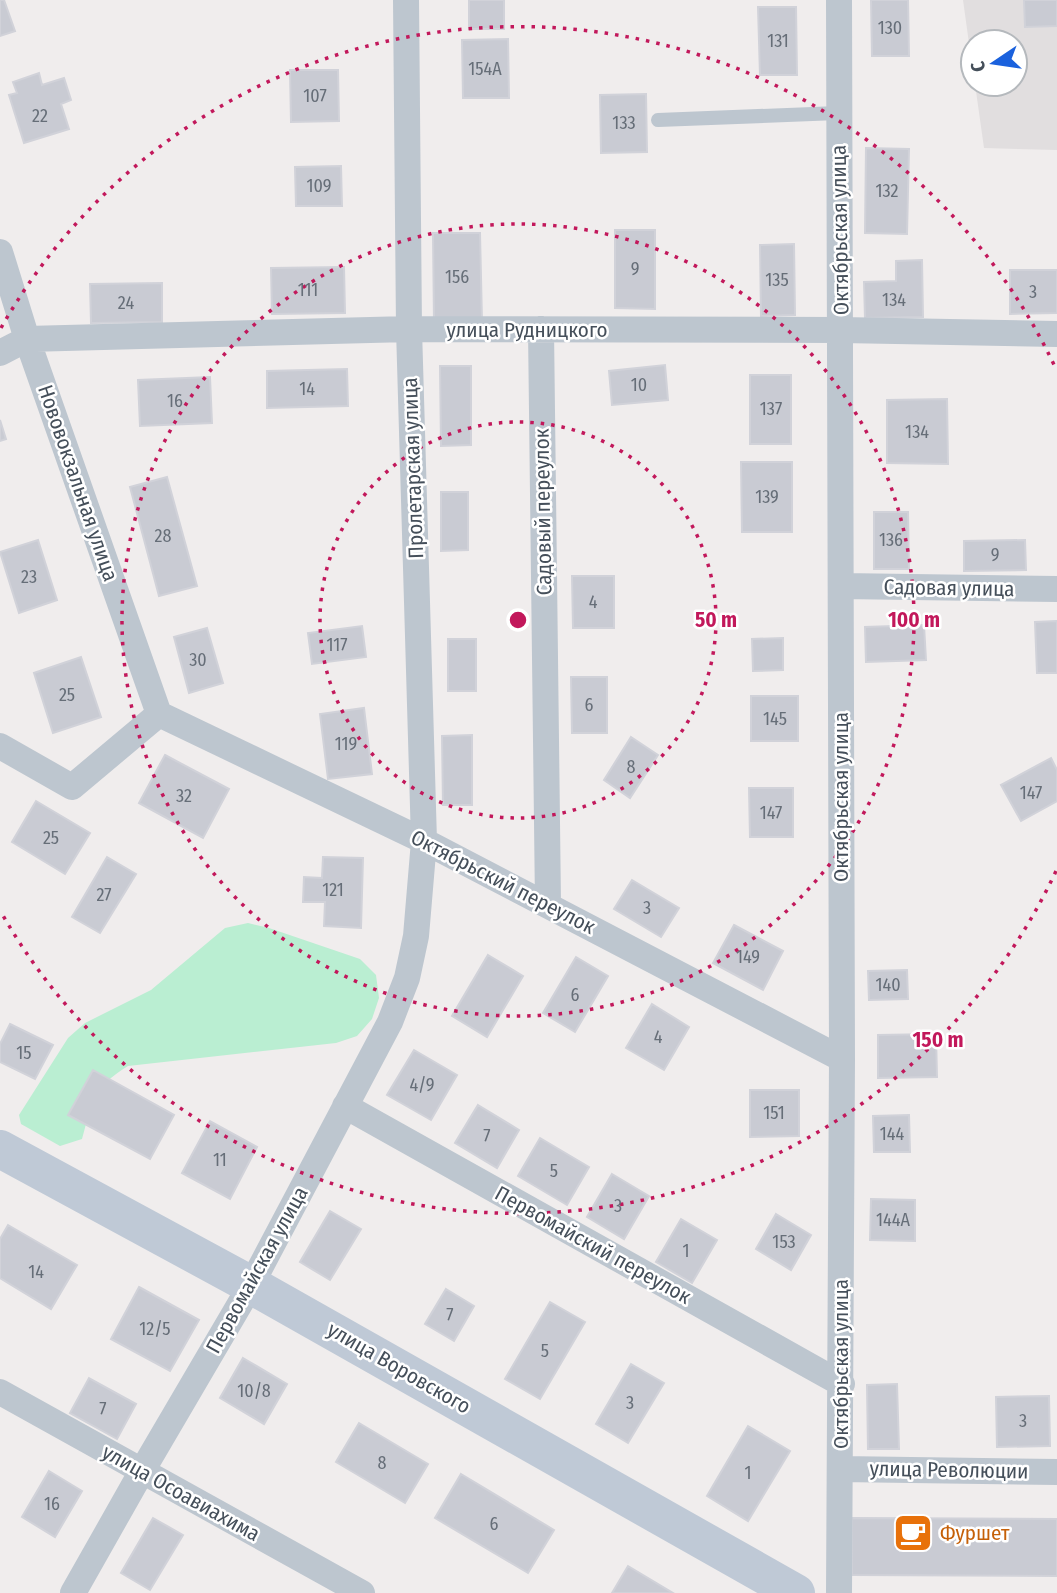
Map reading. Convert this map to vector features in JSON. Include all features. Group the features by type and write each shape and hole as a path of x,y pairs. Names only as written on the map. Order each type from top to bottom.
{"street":[{"name":"Пролетарская улица","path":"406,0 410,329 424,841 416,936"},
{"name":"Октябрьская улица","path":"839,0 842,1059 839,1593"},
{"name":"Нововокзальная улица","path":"0,251 27,339 159,714"},
{"name":"улица Рудницкого","path":"0,354 27,339 410,329 841,330 1057,334"},
{"name":"Садовый переулок","path":"541,330 548,904"},
{"name":"Садовая улица","path":"841,586 1057,589"},
{"name":"Октябрьский переулок","path":"159,714 424,841 842,1059"},
{"path":"0,746 72,787 159,714"},
{"name":"Первомайская улица","path":"73,1593 251,1284 390,1022 407,978 416,936"},
{"name":"Первомайский переулок","path":"345,1106 842,1384"},
{"name":"улица Воровского","path":"0,1149 251,1284 796,1593"},
{"name":"улица Осоавиахима","path":"0,1392 362,1593"},
{"name":"улица Революции","path":"841,1469 1057,1472"}],"lane":[{"path":"659,120 838,113"}],"shaded area":[{"path":"963,0 1057,0 1057,150 984,148 977,98 1029,98 1029,28 967,28"}],"green space":[{"path":"248,923 360,959 376,975 379,998 372,1019 357,1036 336,1043 128,1066 107,1081 96,1096 82,1139 60,1146 21,1124 19,1115 68,1038 85,1023 151,990 225,928"}],"building":[{"path":"0,0 4,0 15,31 0,36"},
{"path":"469,0 504,0 504,29 469,29"},
{"path":"871,0 908,0 909,56 872,56"},
{"path":"1024,0 1057,0 1057,26 1025,27"},
{"path":"758,7 796,7 797,75 760,75"},
{"path":"508,39 509,98 463,98 462,40"},
{"path":"290,70 338,70 339,121 291,122"},
{"path":"39,73 42,85 64,78 71,100 61,104 69,129 24,143 9,95 17,93 13,82"},
{"path":"646,94 647,152 601,153 600,95"},
{"path":"866,148 909,149 907,234 865,233"},
{"path":"341,166 342,206 296,206 295,167"},
{"path":"615,230 655,230 655,309 615,308"},
{"path":"433,233 480,233 482,321 434,322"},
{"path":"794,244 795,315 761,316 760,245"},
{"path":"922,260 923,317 865,318 864,282 896,281 896,261"},
{"path":"344,267 345,313 272,314 271,268"},
{"path":"1010,270 1057,270 1057,313 1010,314"},
{"path":"162,283 162,322 91,323 90,284"},
{"path":"665,365 668,400 612,405 609,371"},
{"path":"440,366 471,366 471,445 441,446"},
{"path":"347,369 348,406 267,408 267,371"},
{"path":"750,375 791,375 791,444 750,444"},
{"path":"210,377 212,423 140,426 138,380"},
{"path":"947,399 948,464 887,463 887,400"},
{"path":"0,420 6,439 0,441"},
{"path":"741,462 792,462 792,532 742,532"},
{"path":"167,477 197,586 159,596 130,487"},
{"path":"441,492 468,492 468,550 441,551"},
{"path":"874,512 908,512 909,569 874,569"},
{"path":"38,540 57,600 19,613 0,552"},
{"path":"1025,540 1026,570 964,571 964,541"},
{"path":"572,576 614,576 614,628 573,628"},
{"path":"1057,621 1057,673 1037,673 1035,622"},
{"path":"924,625 926,660 866,662 865,627"},
{"path":"362,626 366,657 312,664 308,633"},
{"path":"207,628 223,683 189,693 174,637"},
{"path":"783,638 783,670 753,671 752,639"},
{"path":"448,639 476,639 476,691 448,691"},
{"path":"81,657 101,717 53,733 34,673"},
{"path":"571,677 607,677 607,733 572,733"},
{"path":"751,696 798,696 798,741 751,741"},
{"path":"364,708 372,774 328,779 320,714"},
{"path":"472,735 472,805 443,805 442,736"},
{"path":"631,737 658,755 630,798 604,780"},
{"path":"165,755 229,789 203,838 139,803"},
{"path":"1051,758 1057,770 1057,801 1021,821 1001,785"},
{"path":"749,788 793,788 793,837 750,837"},
{"path":"36,801 90,833 65,874 12,842"},
{"path":"107,857 136,874 100,933 72,917"},
{"path":"323,857 363,858 361,928 324,926 325,902 303,902 304,877 322,878"},
{"path":"632,880 679,908 661,937 614,909"},
{"path":"734,925 783,951 763,990 713,963"},
{"path":"488,955 523,976 487,1037 452,1016"},
{"path":"576,957 608,976 575,1032 543,1013"},
{"path":"907,970 908,999 869,1000 868,971"},
{"path":"652,1004 689,1027 664,1070 626,1048"},
{"path":"10,1024 53,1045 35,1079 0,1062 0,1044"},
{"path":"936,1034 937,1077 878,1078 878,1035"},
{"path":"414,1050 457,1075 431,1120 387,1095"},
{"path":"93,1070 174,1115 150,1159 68,1115"},
{"path":"750,1090 799,1090 799,1136 750,1137"},
{"path":"478,1105 519,1130 497,1168 455,1143"},
{"path":"909,1115 910,1152 874,1152 873,1116"},
{"path":"210,1121 257,1147 230,1199 182,1173"},
{"path":"540,1138 589,1167 567,1205 518,1176"},
{"path":"612,1174 649,1196 624,1239 587,1217"},
{"path":"871,1199 915,1200 915,1241 870,1240"},
{"path":"330,1211 361,1229 330,1280 300,1262"},
{"path":"776,1214 811,1235 791,1270 756,1249"},
{"path":"681,1219 717,1240 692,1283 656,1262"},
{"path":"8,1225 77,1265 51,1309 0,1278 0,1239"},
{"path":"139,1287 199,1320 170,1371 111,1339"},
{"path":"446,1289 474,1306 454,1341 425,1324"},
{"path":"550,1302 585,1322 540,1399 505,1379"},
{"path":"243,1358 287,1384 264,1424 220,1398"},
{"path":"631,1364 664,1383 628,1443 596,1424"},
{"path":"89,1378 136,1404 117,1439 70,1413"},
{"path":"897,1384 899,1449 868,1449 867,1385"},
{"path":"1049,1396 1050,1446 997,1447 996,1397"},
{"path":"359,1423 428,1464 405,1503 336,1462"},
{"path":"748,1426 790,1451 748,1521 707,1496"},
{"path":"49,1471 82,1491 55,1537 22,1517"},
{"path":"461,1474 554,1530 528,1573 435,1518"},
{"path":"153,1518 183,1535 150,1590 121,1573"},
{"path":"852,1518 1057,1519 1057,1576 852,1575"},
{"path":"628,1566 673,1593 612,1593"}],"place":[{"name":"Фуршет","path":"913,1533"}]}
